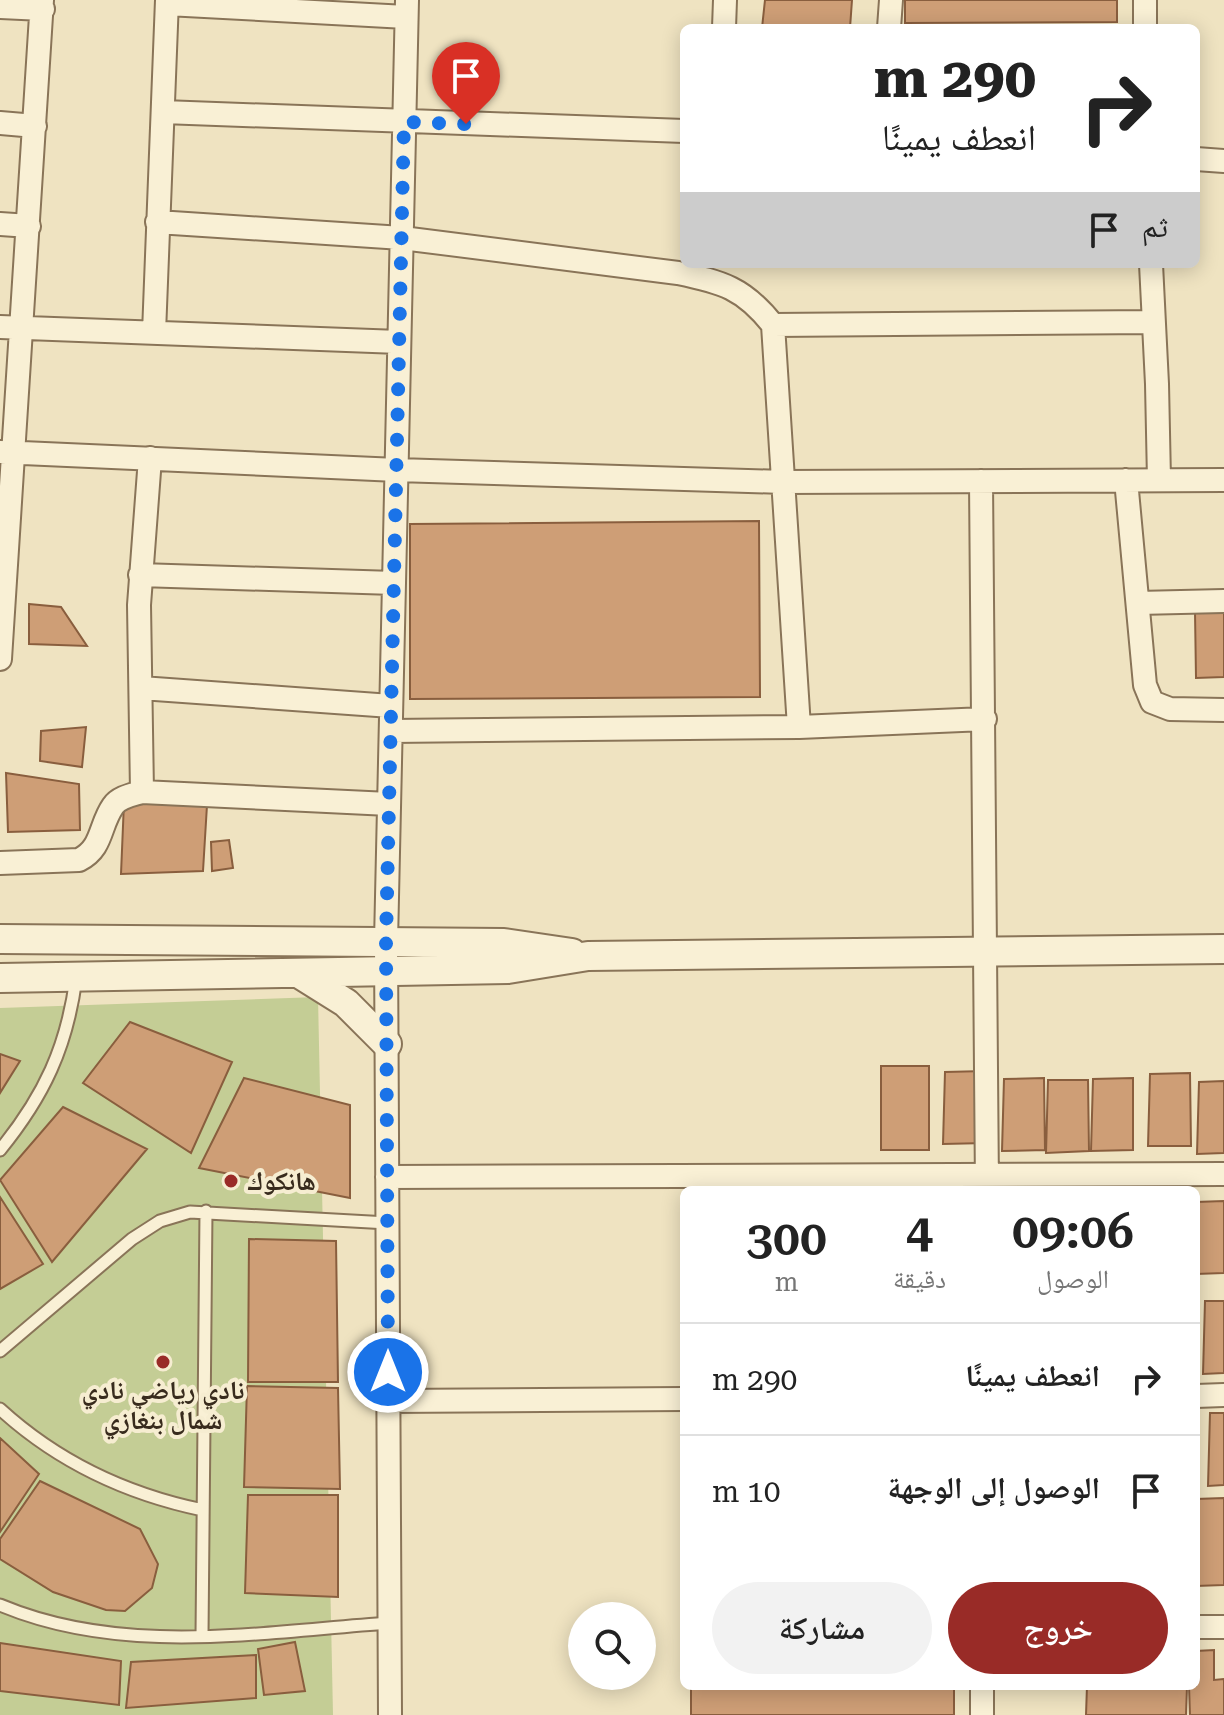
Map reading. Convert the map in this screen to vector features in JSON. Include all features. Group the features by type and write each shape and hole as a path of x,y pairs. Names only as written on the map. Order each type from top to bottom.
{"street":[{"path":"724,24 725,0"},
{"path":"889,24 891,0"},
{"path":"1145,0 1145,24"},
{"path":"154,333 167,2 406,8 386,942 390,1715"},
{"path":"0,7 42,4 29,226 11,328 0,659"},
{"path":"163,112 680,131"},
{"path":"0,123 35,126"},
{"path":"1200,159 1224,161"},
{"path":"157,222 402,238 706,279 732,288 756,304 773,325 799,727"},
{"path":"0,224 29,226"},
{"path":"1151,268 1159,480"},
{"path":"773,325 1153,322"},
{"path":"11,328 399,342"},
{"path":"7,453 397,470 783,482 1224,480"},
{"path":"142,792 140,575 150,458"},
{"path":"1126,480 1145,685 1152,702 1170,709 1224,710"},
{"path":"981,481 987,1183"},
{"path":"140,575 394,583"},
{"path":"1138,603 1224,601"},
{"path":"141,688 391,706"},
{"path":"391,731 799,727 985,719"},
{"path":"0,863 79,860 89,855 97,846 113,806 121,799 142,792 389,804"},
{"path":"0,939 504,943 588,956"},
{"path":"0,978 508,969 588,956 1224,949"},
{"path":"298,973 346,1003 387,1044"},
{"path":"387,1177 987,1183 1224,1174"},
{"path":"1200,1396 1224,1395"},
{"path":"388,1401 680,1399"},
{"path":"1200,1627 1224,1627"},
{"path":"982,1690 982,1715"}],"lane":[{"path":"0,1150 37,1100 52,1071 72,1010 77,976"},
{"path":"0,1351 145,1229 175,1215 206,1211 388,1223"},
{"path":"202,1636 206,1211"},
{"path":"0,1409 45,1446 105,1480 148,1496 203,1510"},
{"path":"0,1605 35,1618 101,1633 168,1638 389,1623"}],"green space":[{"name":"نادي رياضي نادي شمال بنغازي","path":"318,997 333,1715 0,1715 0,1008"}],"building":[{"path":"765,0 852,0 850,24 762,24"},
{"path":"905,0 1117,0 1117,22 905,23"},
{"path":"759,521 760,697 410,699 410,524"},
{"path":"29,604 61,607 87,646 29,644"},
{"path":"1195,612 1224,612 1224,677 1196,678"},
{"path":"86,727 82,767 40,761 41,731"},
{"path":"6,773 79,784 80,830 8,832"},
{"path":"124,802 207,805 203,871 121,874"},
{"path":"229,840 233,868 212,871 211,842"},
{"path":"130,1022 232,1062 191,1153 83,1083"},
{"path":"0,1054 20,1061 0,1093"},
{"path":"881,1066 929,1066 929,1150 881,1150"},
{"path":"985,1071 986,1143 943,1144 945,1072"},
{"path":"1190,1073 1191,1146 1148,1146 1150,1074"},
{"path":"244,1078 350,1105 350,1198 199,1168"},
{"path":"1044,1078 1045,1150 1002,1151 1004,1079"},
{"path":"1133,1078 1133,1150 1091,1151 1093,1079"},
{"path":"1048,1080 1088,1080 1089,1151 1046,1153"},
{"path":"1224,1081 1224,1153 1197,1154 1199,1082"},
{"path":"63,1107 147,1149 52,1262 0,1180"},
{"path":"0,1197 43,1264 0,1289"},
{"path":"1224,1201 1224,1273 1200,1274 1200,1202"},
{"path":"249,1239 336,1241 338,1382 248,1382"},
{"path":"1205,1301 1224,1301 1224,1373 1203,1374"},
{"path":"247,1386 338,1388 340,1489 244,1487"},
{"path":"1210,1413 1224,1413 1224,1485 1208,1486"},
{"path":"0,1438 39,1474 0,1532"},
{"path":"40,1481 140,1529 158,1564 152,1588 125,1611 106,1610 53,1592 0,1559 0,1539"},
{"path":"248,1495 338,1495 338,1597 245,1593"},
{"path":"1224,1498 1224,1585 1200,1586 1200,1499"},
{"path":"295,1642 305,1691 264,1695 258,1649"},
{"path":"0,1643 121,1661 119,1705 0,1691"},
{"path":"1214,1650 1214,1680 1224,1679 1224,1715 1190,1715 1189,1690 1200,1690 1200,1651"},
{"path":"256,1655 256,1698 126,1708 131,1662"},
{"path":"691,1690 954,1690 954,1715 691,1715"},
{"path":"1087,1690 1187,1690 1186,1715 1086,1715"}],"place":[{"name":"هانكوك","path":"231,1181"},
{"name":"نادي رياضي نادي شمال بنغازي","path":"163,1362"}],"route":[{"path":"388,1372 386,942 404,122 466,124"}]}
